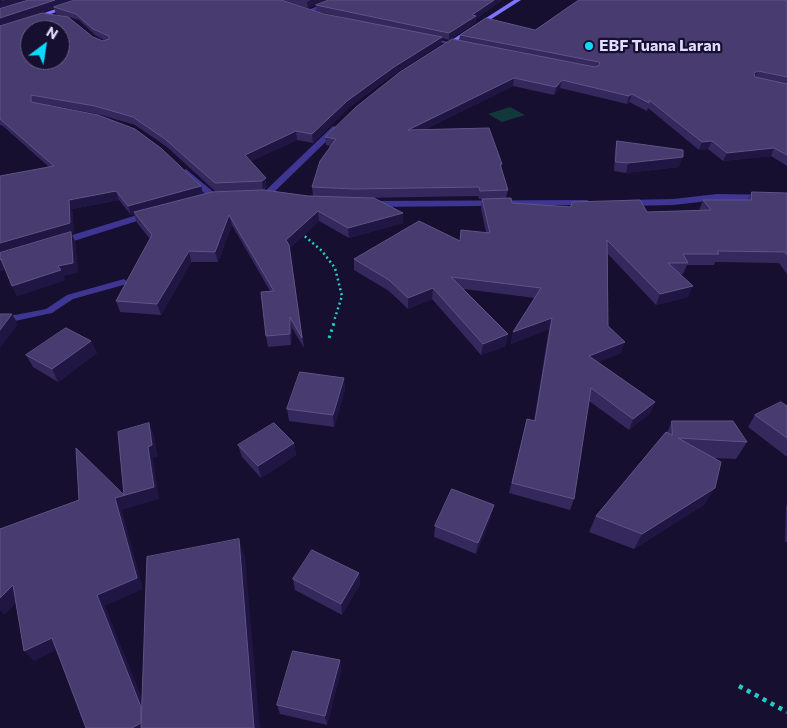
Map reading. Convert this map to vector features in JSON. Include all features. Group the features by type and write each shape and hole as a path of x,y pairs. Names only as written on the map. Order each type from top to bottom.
{"street":[{"path":"0,30 87,0"},
{"path":"272,0 308,12 336,0"},
{"path":"438,52 518,0"},
{"path":"266,195 340,124"},
{"path":"177,164 214,198"},
{"path":"614,203 673,202 717,197 787,198"},
{"path":"361,203 419,206 595,203"},
{"path":"47,246 164,210"}],"lane":[{"path":"308,12 316,16"},
{"path":"42,16 60,18"},
{"path":"424,38 468,46"},
{"path":"0,318 16,318 49,310 70,297 124,282"}],"path":[{"path":"297,230 322,250 335,268 342,296 329,338"},
{"path":"738,686 787,712"}],"green space":[{"path":"510,107 525,115 502,122 488,114"}],"building":[{"path":"29,0 55,0 0,18 0,9"},
{"path":"75,0 281,0 324,14 442,37 394,67 347,101 312,134 296,131 245,155 266,178 262,181 215,183 165,139 133,117 95,106 31,95 31,102 98,115 135,129 162,149 201,186 128,206 116,191 69,200 70,223 0,243 0,176 54,166 0,119 0,26 42,13 68,17 93,37 103,41 109,39 109,36 93,29 76,14 54,7"},
{"path":"329,0 494,0 472,15 476,16 449,33 316,5"},
{"path":"579,0 787,1 787,77 758,71 754,73 755,77 787,84 787,155 774,148 727,153 712,141 702,142 649,100 649,103 632,94 629,96 562,80 556,87 514,78 408,130 489,128 502,164 500,164 508,190 480,191 479,187 354,189 312,187 320,161 336,139 325,137 356,107 400,72 452,39 595,67 600,65 599,62 460,35 486,18 535,30"},
{"path":"617,141 683,150 683,157 628,163 616,162"},
{"path":"264,190 308,196 374,198 403,213 348,228 318,211 286,240 289,245 302,338 290,317 290,334 266,336 261,292 274,291 229,215 215,252 189,251 157,304 116,301 152,235 134,212 212,192"},
{"path":"752,192 787,193 787,255 785,252 717,251 719,254 683,254 688,263 668,263 693,286 660,294 607,240 608,326 625,342 589,356 655,402 633,419 591,388 574,499 512,483 527,419 535,421 552,318 513,332 541,288 451,277 508,334 483,344 433,288 408,298 389,280 354,259 419,221 460,241 461,230 490,233 482,199 511,198 512,203 571,207 572,202 640,200 647,212 711,210 703,200 751,200"},
{"path":"71,232 73,263 58,266 61,270 12,286 0,260 0,253"},
{"path":"0,314 12,314 0,330"},
{"path":"66,328 91,341 52,369 26,355"},
{"path":"300,372 344,378 333,415 287,409"},
{"path":"781,402 787,406 787,438 755,415"},
{"path":"672,421 733,421 747,442 678,438 721,462 715,488 642,534 596,516 666,432 672,435"},
{"path":"149,423 152,445 148,447 154,487 115,498 137,578 97,595 141,707 141,723 132,728 86,728 52,638 24,651 13,585 0,598 0,529 79,500 76,448 124,495 118,432"},
{"path":"274,423 294,443 258,466 238,445"},
{"path":"452,489 494,505 478,543 435,526"},
{"path":"239,539 254,728 141,728 147,557"},
{"path":"312,550 359,573 341,604 293,579"},
{"path":"293,651 340,660 325,716 277,705"}],"place":[{"name":"EBF Tuana Laran","path":"589,46"}]}
